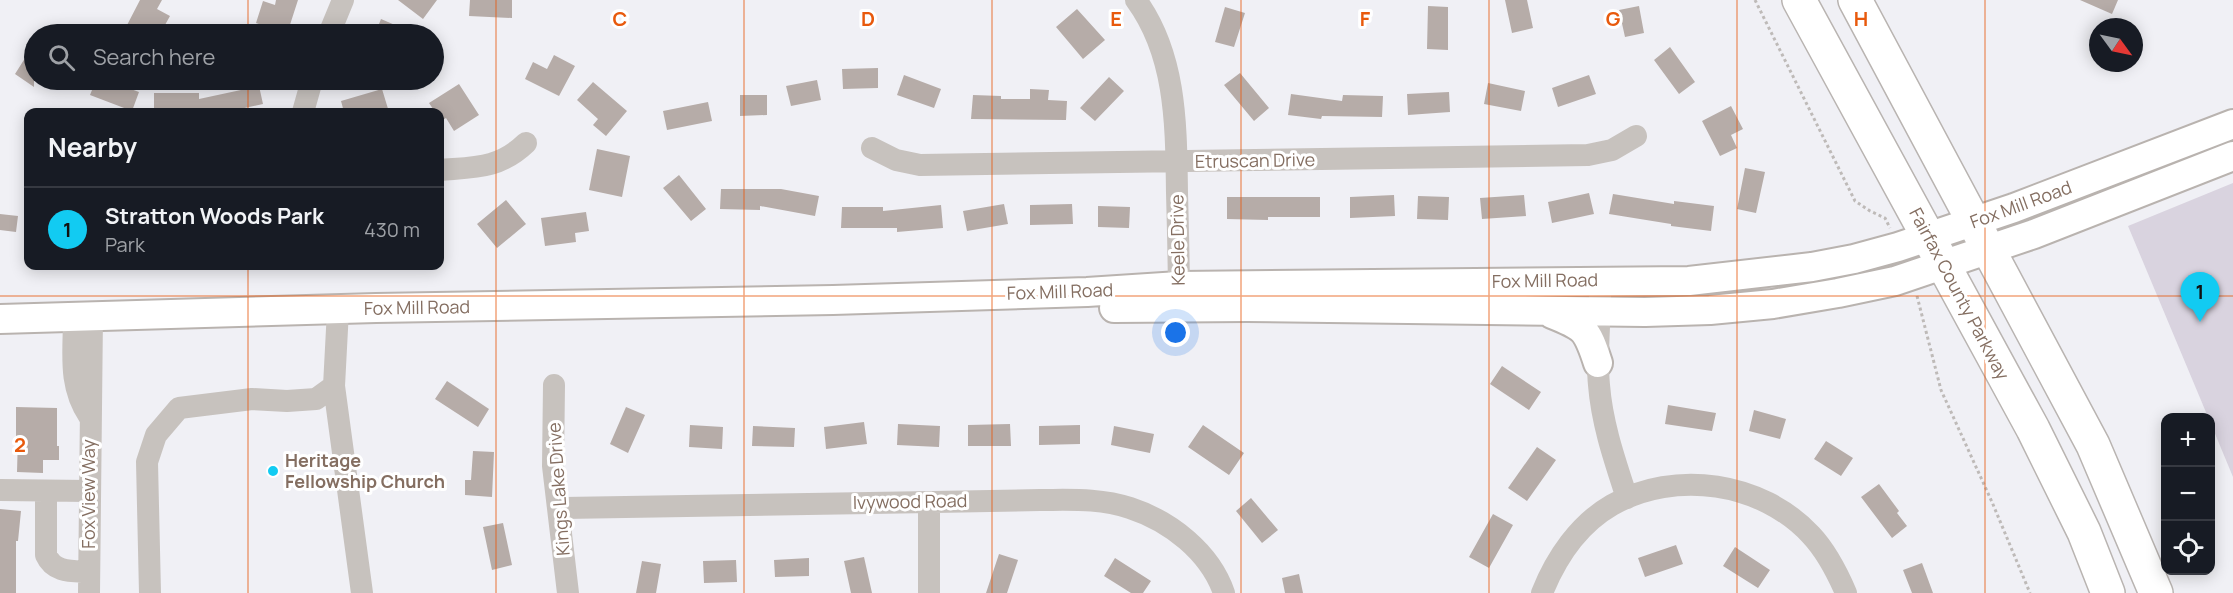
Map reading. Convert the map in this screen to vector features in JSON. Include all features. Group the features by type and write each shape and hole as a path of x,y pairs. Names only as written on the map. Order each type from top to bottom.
{"highway":[{"name":"Fairfax County Parkway","path":"1799,0 2060,482 2084,532 2108,593"},
{"path":"1855,0 2093,445 2156,593"}],"main road":[{"name":"Fox Mill Road","path":"1980,236 2233,124"},
{"name":"Fox Mill Road","path":"1179,297 1600,281 1689,281 1764,274 1844,261 1898,247 1936,251 2233,156"},
{"name":"Fox Mill Road","path":"0,319 1087,292 1600,312 1710,310 1838,294 1910,276 1936,251"},
{"path":"1545,310 1582,328 1598,363"}],"street":[{"path":"333,24 343,0"},
{"name":"Keele Drive","path":"1140,1 1158,44 1170,82 1176,120 1179,297"},
{"path":"304,108 309,90"},
{"name":"Etruscan Drive","path":"872,148 896,160 920,165 1177,163 1588,155 1612,150 1636,136"},
{"path":"444,170 490,166 504,161 526,143"},
{"path":"1600,281 1599,387 1611,452 1627,498"},
{"path":"338,310 334,386 363,593"},
{"name":"Fox View Way","path":"46,491 46,555 49,561 61,570 89,583 90,417 83,316"},
{"name":"Kings Lake Drive","path":"554,385 552,438 568,593"},
{"path":"150,593 147,462 156,435 179,408 252,399 286,401 316,399 334,386"},
{"path":"1542,593 1555,565 1575,537 1611,506 1644,492 1694,484 1721,487 1749,494 1775,506 1809,533 1828,557 1846,593"},
{"path":"0,490 89,491"},
{"name":"Ivywood Road","path":"558,508 1083,500 1131,508 1157,519 1177,532 1210,565 1224,593"},
{"path":"929,502 929,593"}],"path":[{"path":"1755,0 1855,201 1885,218 1898,247"},
{"path":"1910,276 1941,390 2030,593"}],"shaded area":[{"path":"2233,183 2233,477 2215,434 2215,413 2206,413 2128,226"}],"building":[{"path":"140,0 162,0 157,9 170,16 166,24 128,24"},
{"path":"276,0 298,0 290,24 256,23 263,1 275,5"},
{"path":"398,0 437,0 423,19"},
{"path":"470,0 512,0 512,18 469,16"},
{"path":"1505,0 1527,0 1533,28 1512,33"},
{"path":"2080,0 2118,0 2112,14"},
{"path":"1428,6 1448,7 1448,50 1427,49"},
{"path":"1639,6 1644,33 1625,37 1619,10"},
{"path":"1225,7 1245,13 1234,47 1215,42"},
{"path":"1077,9 1105,40 1083,59 1056,27"},
{"path":"381,19 393,24 379,24"},
{"path":"1670,47 1695,82 1679,94 1654,60"},
{"path":"554,55 575,66 559,96 525,79 533,62 547,69"},
{"path":"24,60 24,80 15,74"},
{"path":"878,68 878,88 843,89 842,69"},
{"path":"1240,73 1269,108 1254,121 1224,85"},
{"path":"904,75 941,89 934,108 897,95"},
{"path":"1589,75 1596,94 1558,107 1552,88"},
{"path":"1109,77 1124,91 1095,121 1080,108"},
{"path":"817,80 821,100 791,106 786,86"},
{"path":"593,82 627,111 606,136 593,125 598,119 577,100"},
{"path":"1488,83 1525,91 1521,111 1484,104"},
{"path":"459,84 479,115 454,131 446,118 444,119 444,108 432,108 429,103"},
{"path":"1030,89 1049,90 1048,100 1067,101 1066,120 971,119 973,95 1001,96 1001,99 1030,99"},
{"path":"92,90 139,92 133,108 124,108 90,95"},
{"path":"241,90 260,90 263,104 244,108 154,108 154,93 199,93 199,99"},
{"path":"382,90 388,108 343,108 341,101"},
{"path":"1449,92 1450,112 1408,115 1407,94"},
{"path":"1291,94 1342,101 1343,95 1383,96 1382,117 1322,116 1321,119 1288,115"},
{"path":"740,95 767,95 767,115 740,116"},
{"path":"708,102 712,121 667,130 663,111"},
{"path":"1731,106 1743,129 1731,135 1737,148 1720,156 1702,121"},
{"path":"597,149 630,156 622,197 589,190"},
{"path":"1745,168 1765,172 1756,213 1737,209"},
{"path":"679,175 706,209 691,221 663,188"},
{"path":"721,189 781,189 819,196 815,216 760,206 760,210 720,209"},
{"path":"1589,193 1594,214 1552,223 1548,202"},
{"path":"1613,194 1674,204 1674,201 1714,206 1711,231 1609,214"},
{"path":"1394,195 1395,216 1350,218 1350,197"},
{"path":"1524,195 1526,216 1482,219 1480,198"},
{"path":"1418,196 1449,197 1448,220 1417,219"},
{"path":"1227,197 1320,197 1320,217 1268,217 1268,220 1227,219"},
{"path":"506,200 526,224 497,248 477,224"},
{"path":"1004,204 1008,224 967,231 963,211"},
{"path":"1072,204 1073,224 1030,225 1030,205"},
{"path":"941,205 943,228 897,232 897,228 841,228 842,207 883,207 883,211"},
{"path":"1098,206 1130,207 1129,228 1098,227"},
{"path":"586,212 589,231 575,233 576,242 545,246 541,218"},
{"path":"0,214 18,216 16,232 0,230"},
{"path":"1502,366 1541,392 1529,410 1490,384"},
{"path":"447,381 489,409 478,427 435,399"},
{"path":"1668,405 1716,413 1712,431 1665,424"},
{"path":"16,407 57,408 59,460 43,460 43,473 17,472"},
{"path":"626,407 645,415 628,453 610,444"},
{"path":"1754,410 1786,419 1780,439 1749,431"},
{"path":"864,422 867,444 826,449 824,427"},
{"path":"898,424 940,426 939,447 897,445"},
{"path":"1010,424 1011,446 968,446 968,425"},
{"path":"690,425 723,427 722,449 689,447"},
{"path":"1080,425 1080,444 1039,445 1039,426"},
{"path":"1203,425 1244,453 1229,475 1188,447"},
{"path":"753,426 795,428 794,447 752,446"},
{"path":"1114,426 1154,434 1150,453 1111,445"},
{"path":"1826,441 1853,458 1841,476 1814,459"},
{"path":"1537,447 1556,460 1527,501 1508,488"},
{"path":"473,451 494,452 492,497 465,495 465,480 471,480"},
{"path":"1879,484 1907,526 1892,538 1861,497"},
{"path":"1251,498 1278,530 1262,543 1236,511"},
{"path":"0,509 21,511 18,541 16,541 16,593 0,593"},
{"path":"1493,514 1513,525 1489,568 1469,557"},
{"path":"503,523 512,565 492,570 483,527"},
{"path":"1676,545 1683,564 1645,577 1638,558"},
{"path":"1735,547 1770,570 1758,588 1723,566"},
{"path":"999,554 1018,560 1007,593 986,593"},
{"path":"864,557 872,593 851,593 844,561"},
{"path":"809,558 809,576 775,577 774,560"},
{"path":"1115,558 1151,581 1143,593 1131,593 1104,576"},
{"path":"736,560 737,582 704,583 703,561"},
{"path":"642,561 661,564 656,593 636,593"},
{"path":"1922,563 1933,593 1912,593 1903,570"},
{"path":"1299,574 1303,593 1285,593 1282,578"}],"place":[{"name":"Stratton Woods Park","path":"2200,322"},
{"name":"Heritage Fellowship Church","path":"273,471"}]}
